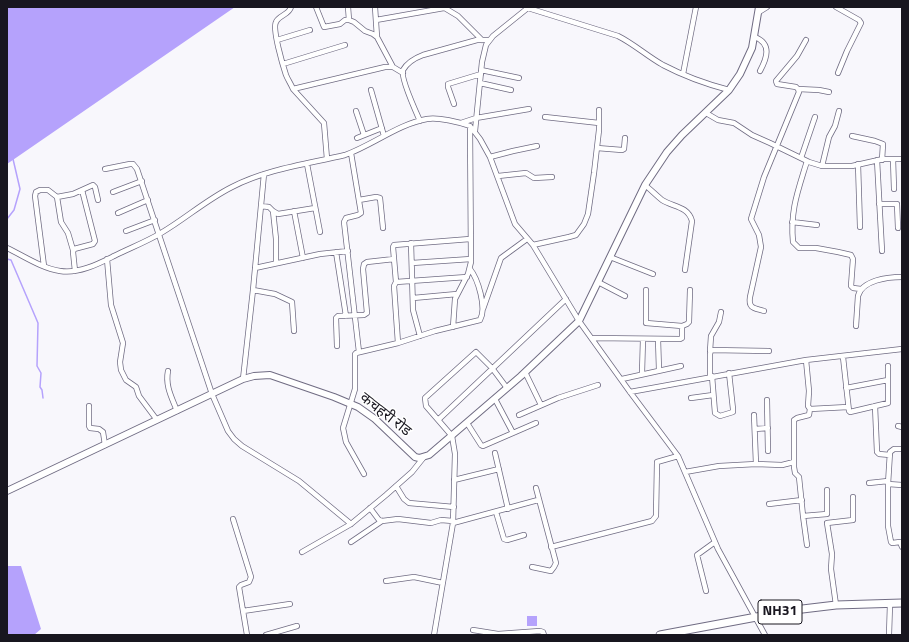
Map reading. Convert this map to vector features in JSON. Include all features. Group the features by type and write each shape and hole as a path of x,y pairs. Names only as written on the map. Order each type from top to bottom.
{"highway":[{"name":"NH31","path":"660,635 794,610 836,605 902,603"}],"main road":[{"path":"424,457 429,455 467,424 579,321 645,185 667,152 729,90 743,67 752,48 759,10"},
{"name":"कचहरी रोड","path":"7,491 243,379 254,376 270,375 351,404 375,419 415,457 424,457"}],"street":[{"path":"291,7 288,12 276,21 274,29 286,74 293,89 324,123 327,159"},
{"path":"316,7 324,27 339,24 343,20 350,20 365,31 377,37"},
{"path":"348,7 350,20"},
{"path":"376,7 377,37 393,67 403,73"},
{"path":"376,20 444,7 458,16 482,40"},
{"path":"474,131 481,72 486,45 492,36 528,7 618,36 631,43 658,62 704,83 729,90"},
{"path":"683,74 696,7"},
{"path":"759,10 767,7"},
{"path":"836,7 862,23 838,73"},
{"path":"277,40 310,30"},
{"path":"755,37 763,42 767,56 760,71"},
{"path":"420,121 402,77 408,64 416,58 461,44 489,40"},
{"path":"806,40 797,56 776,81 777,84 796,87 798,89 829,92"},
{"path":"283,64 345,45"},
{"path":"293,89 385,67 393,67"},
{"path":"454,104 448,84 481,72 519,78"},
{"path":"480,83 511,90"},
{"path":"764,311 750,305 750,297 760,247 758,235 751,219 776,146 798,97 798,89"},
{"path":"372,90 384,136"},
{"path":"461,123 476,118 529,109"},
{"path":"533,246 576,234 580,230 588,214 597,148 599,110"},
{"path":"356,111 364,135"},
{"path":"822,166 829,137 835,126 839,111"},
{"path":"706,113 718,120 734,123 776,146 807,161 822,166 852,166 880,160 902,159"},
{"path":"545,117 599,123"},
{"path":"801,158 815,117"},
{"path":"7,248 44,266 60,271 76,270 95,265 159,234 217,195 248,179 351,153 399,128 420,121 433,119 461,123 470,126 490,157 512,217 520,232 533,246 579,321 678,456 715,542 765,635"},
{"path":"453,328 454,303 457,294 467,277 470,269 471,258 470,126"},
{"path":"357,138 382,128"},
{"path":"852,136 883,144 880,160 879,204 882,251"},
{"path":"597,148 622,150 624,149 625,138"},
{"path":"490,157 537,146"},
{"path":"351,153 361,210 360,214 345,219 359,352"},
{"path":"894,159 894,189"},
{"path":"807,161 794,199 792,222 793,242 799,248 816,248 848,254 853,257 851,286 853,288 861,289"},
{"path":"105,169 133,164 138,168 212,394 228,431 234,439 299,481 351,524"},
{"path":"307,164 320,232"},
{"path":"858,164 860,227"},
{"path":"498,176 526,173 534,178 552,177"},
{"path":"243,379 264,174"},
{"path":"113,192 142,181"},
{"path":"645,185 663,200 684,209 691,218 692,221 685,270"},
{"path":"57,197 73,194 94,186 98,200"},
{"path":"44,266 35,194 38,191 48,190 57,197 61,222 68,233 73,250 76,270"},
{"path":"73,250 95,242 82,190"},
{"path":"359,200 376,197 380,198 383,228"},
{"path":"118,213 148,200"},
{"path":"879,204 897,204 898,228"},
{"path":"261,206 269,207 278,214 315,208"},
{"path":"273,211 276,239 276,263"},
{"path":"294,211 303,258"},
{"path":"126,231 155,220"},
{"path":"792,222 817,225"},
{"path":"482,311 501,258 527,239"},
{"path":"398,343 393,246 411,243 470,240"},
{"path":"411,243 413,314 420,336"},
{"path":"255,268 336,252 348,252"},
{"path":"336,252 346,316"},
{"path":"610,257 652,274"},
{"path":"412,263 471,258"},
{"path":"107,259 111,305 123,343 120,362 121,370 126,380 136,387 139,396 157,420"},
{"path":"337,346 335,320 337,316 364,315 367,313 363,269 364,264 368,262 394,259"},
{"path":"364,474 349,448 344,435 345,422 355,385 355,354 480,320 482,318 482,303 477,280 470,269"},
{"path":"856,326 858,296 861,289 866,285 886,278 902,276"},
{"path":"396,282 467,277"},
{"path":"598,282 625,296"},
{"path":"253,290 275,294 292,302 294,331"},
{"path":"646,290 646,323 682,326 689,322 690,290"},
{"path":"412,298 457,294"},
{"path":"438,420 566,298"},
{"path":"721,312 719,322 711,336 710,351 711,376 716,415 720,416 733,412 729,374"},
{"path":"592,338 680,339 682,338 682,326"},
{"path":"642,373 643,339"},
{"path":"658,339 659,370"},
{"path":"630,392 711,376 806,360 844,357 902,349"},
{"path":"710,351 769,351"},
{"path":"434,635 453,522 455,454 452,436 426,406 425,398 476,352 492,368 507,388"},
{"path":"844,357 848,407 850,412 888,403 888,366"},
{"path":"806,360 809,391 808,406 810,409 809,415 795,419 794,462 795,473 799,477 807,545"},
{"path":"622,379 642,373 681,366"},
{"path":"168,371 168,388 177,411"},
{"path":"525,372 541,405"},
{"path":"846,388 888,380"},
{"path":"519,414 558,398 598,385"},
{"path":"691,398 713,395"},
{"path":"495,399 513,434"},
{"path":"767,400 768,451"},
{"path":"89,406 89,426 90,428 99,429 103,432 105,445"},
{"path":"875,406 877,452 879,454 890,455"},
{"path":"810,409 848,407"},
{"path":"754,415 756,464"},
{"path":"467,424 483,446 536,423"},
{"path":"754,429 768,428"},
{"path":"902,449 892,449 890,455 888,483 888,526 891,542 900,542 902,547"},
{"path":"495,453 508,509"},
{"path":"551,547 652,521 656,516 657,462 678,456"},
{"path":"302,552 351,524 396,486 417,466 424,457"},
{"path":"685,472 719,466 756,464 782,465 794,462"},
{"path":"454,480 499,469"},
{"path":"869,482 902,485"},
{"path":"396,486 404,499 409,503 454,507"},
{"path":"532,567 550,571 556,563 536,488"},
{"path":"803,516 827,514 827,490"},
{"path":"836,605 832,574 832,554 827,523 853,520 853,497"},
{"path":"351,542 382,522 398,520 430,523 440,520 453,522 538,500"},
{"path":"769,504 802,500"},
{"path":"370,508 382,522"},
{"path":"496,512 504,539 507,540 524,535"},
{"path":"233,519 251,578 249,582 239,587 247,635"},
{"path":"706,591 697,555 715,542"},
{"path":"386,581 414,577 443,583"},
{"path":"243,611 290,604"},
{"path":"889,635 890,604"},
{"path":"266,635 297,626"},
{"path":"473,630 498,634 543,632 544,635"}],"shaded area":[{"path":"7,7 235,7 7,164"},
{"path":"7,566 21,566 41,629 34,635 7,635"},
{"path":"527,616 537,616 537,626 527,626"}],"waterway":[{"path":"7,219 14,210 20,189 13,159"},
{"path":"7,259 11,260 38,323 37,366 41,373 40,387 43,398"}]}
